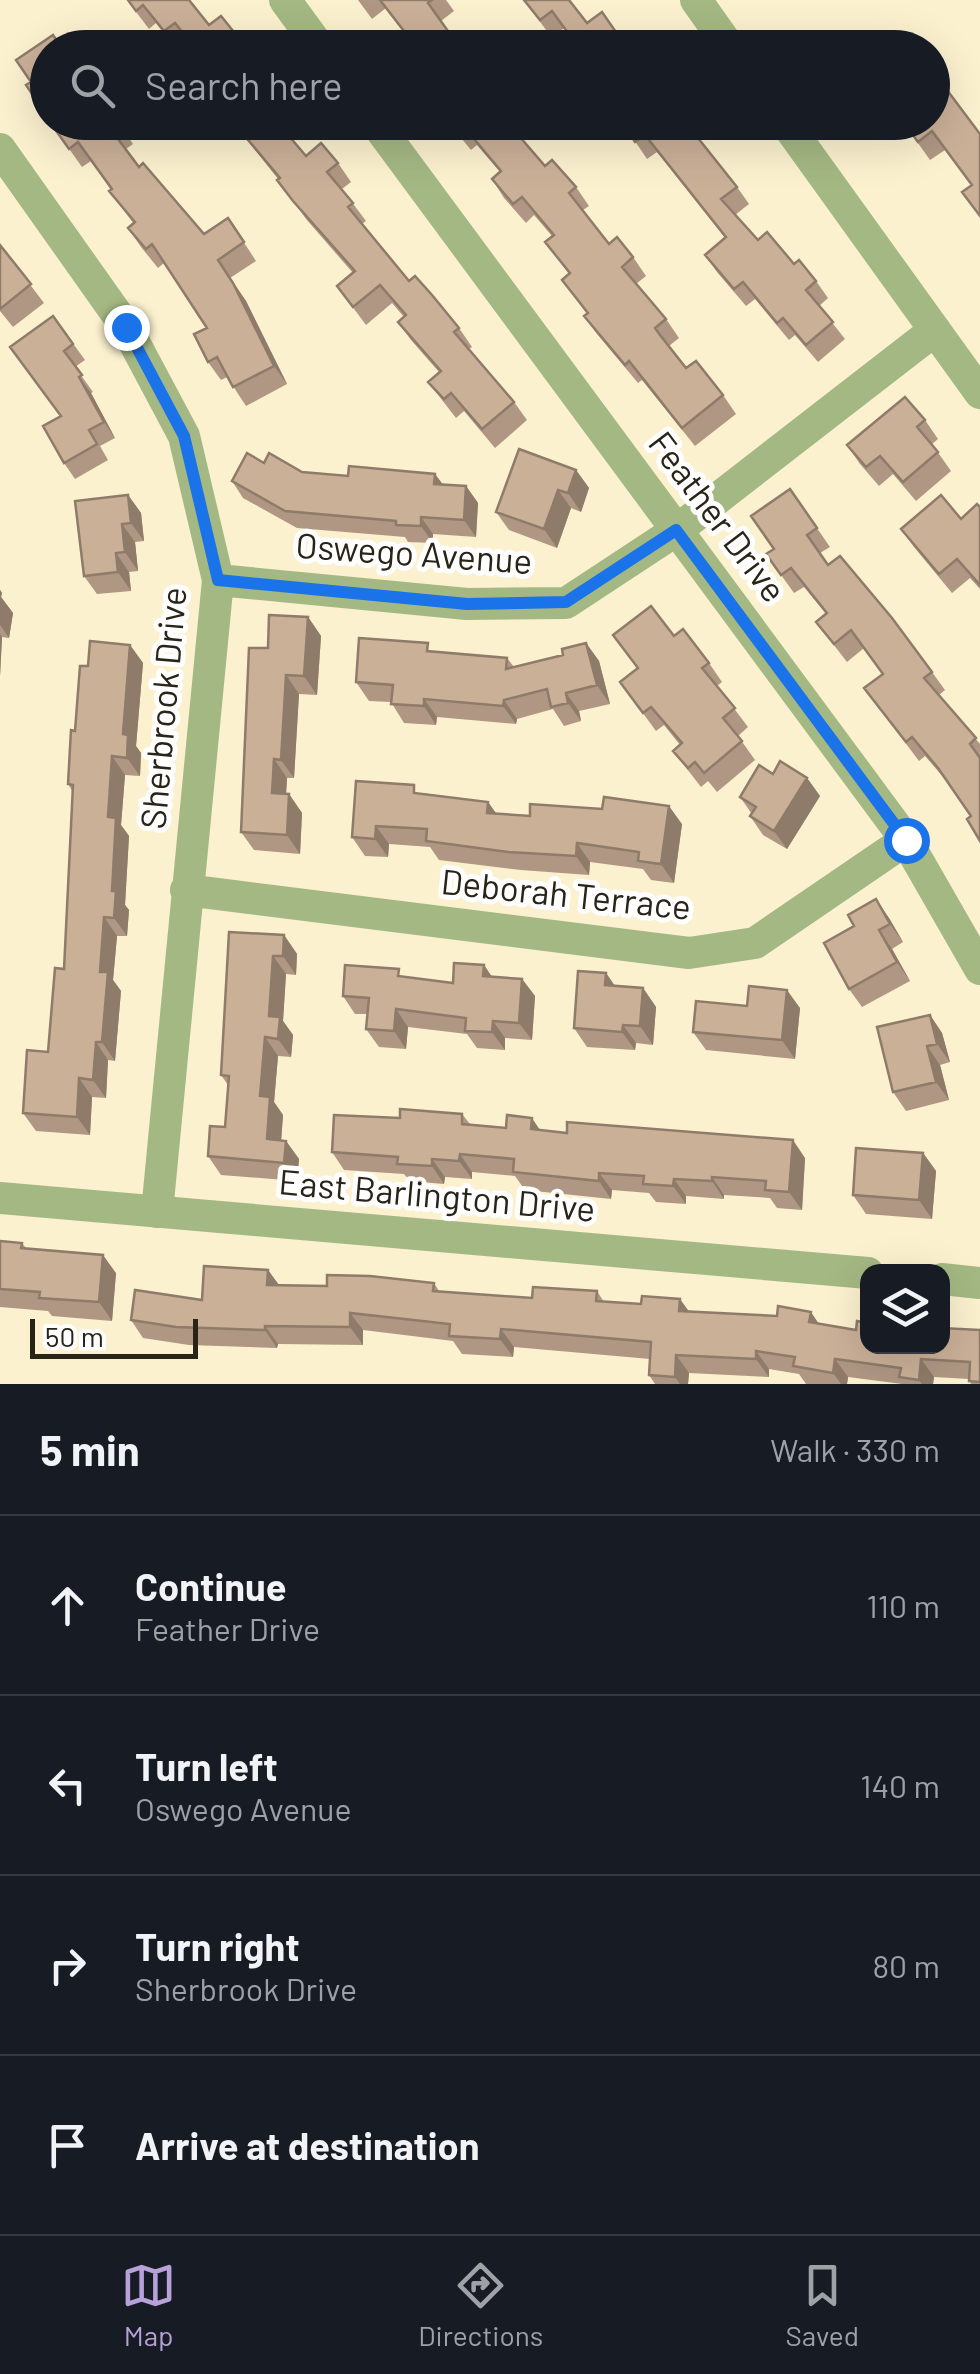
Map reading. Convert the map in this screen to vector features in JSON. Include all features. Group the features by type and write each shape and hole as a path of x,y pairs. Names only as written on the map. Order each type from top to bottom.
{"street":[{"path":"285,0 307,30"},
{"path":"696,0 717,30"},
{"name":"Feather Drive","path":"388,140 906,840 980,970"},
{"path":"797,140 980,393"},
{"name":"Sherbrook Drive","path":"0,148 9,184 126,327 184,436 218,580 157,1212"},
{"name":"Oswego Avenue","path":"218,580 467,604 566,602 676,530 935,330"},
{"name":"Deborah Terrace","path":"186,890 689,952 755,943 906,840"},
{"name":"East Barlington Drive","path":"0,1198 860,1272"},
{"path":"950,1280 980,1282"}],"building":[{"path":"128,0 189,0 209,25 221,16 232,30 181,30 175,23 163,30 143,5 136,11"},
{"path":"380,0 432,0 428,3 447,30 403,30"},
{"path":"524,0 569,0 587,23 602,12 614,30 566,30 552,11 540,20"},
{"path":"30,51 30,81 16,60"},
{"path":"950,94 980,134 980,216 962,192 972,185 939,140 950,140"},
{"path":"63,140 119,140 139,167 143,163 204,234 228,218 244,242 218,260 274,366 233,387 217,357 208,362 194,334 207,328 152,244 146,249 128,228 135,222 109,191 112,189 78,142 69,149"},
{"path":"248,140 292,140 306,156 321,143 338,163 327,172 353,203 348,207 409,281 415,276 432,295 459,328 454,332 514,402 482,429 451,393 444,399 428,382 441,371 398,322 406,315 380,285 353,307 337,286 355,271 293,201 277,180 280,178"},
{"path":"475,140 523,140 545,166 552,160 576,187 569,193 609,244 617,237 633,257 622,267 666,319 655,328 660,335 686,368 696,361 723,395 682,428 629,361 625,365 584,316 588,313 562,280 570,273 545,242 554,235 522,197 513,204 492,179 501,171"},
{"path":"649,140 700,140 737,187 721,199 758,240 767,232 794,264 799,260 816,281 806,290 833,322 806,345 783,318 777,323 743,282 734,289 705,255 726,237"},
{"path":"0,245 31,284 0,309"},
{"path":"53,316 73,344 64,351 82,375 79,377 104,422 89,430 97,444 64,463 43,426 61,416 10,347"},
{"path":"905,397 925,420 917,427 938,452 903,482 880,456 866,467 847,445"},
{"path":"519,449 576,470 568,493 558,490 544,529 496,512"},
{"path":"247,453 264,463 269,453 302,472 348,476 349,466 435,474 434,484 466,486 464,520 421,517 421,526 396,525 396,521 285,511 232,481"},
{"path":"790,489 817,528 807,535 828,565 840,556 932,672 924,678 976,738 970,744 980,758 980,841 967,819 971,816 938,768 912,737 906,742 864,688 883,674 851,630 834,644 816,622 827,613 791,568 781,575 766,554 774,549 751,516"},
{"path":"128,495 131,523 122,524 125,552 116,553 118,572 84,576 75,501"},
{"path":"941,495 961,519 977,504 980,507 980,585 957,559 939,574 901,529"},
{"path":"651,606 674,636 683,629 709,663 702,668 735,708 723,718 742,741 704,773 695,762 688,768 673,751 682,743 651,707 643,713 620,682 638,668 613,635"},
{"path":"269,615 308,617 304,676 286,675 281,760 274,759 272,793 289,794 287,835 241,832 249,648 268,648"},
{"path":"359,638 428,643 427,651 507,658 506,669 563,655 562,649 586,643 597,685 566,693 568,703 551,707 547,689 504,700 503,706 424,699 424,706 391,704 393,685 356,682"},
{"path":"90,641 130,645 123,734 128,735 127,758 112,756 108,817 116,818 112,891 116,891 114,918 104,917 100,972 108,972 102,1042 96,1042 93,1080 79,1078 77,1117 23,1113 27,1050 48,1052 55,968 64,969 73,785 68,784 71,730 75,731 80,666 88,666"},
{"path":"780,761 807,778 774,831 750,816 756,807 740,797 759,765 773,774"},
{"path":"356,781 414,785 414,793 488,802 487,813 530,816 530,804 602,809 604,797 669,806 661,864 638,861 639,852 577,843 576,856 426,841 427,829 376,826 375,839 352,837"},
{"path":"876,899 890,924 879,930 897,962 849,989 824,943 854,926 848,915"},
{"path":"229,932 284,935 283,956 273,956 269,1016 280,1017 278,1039 265,1037 260,1096 270,1097 267,1139 286,1141 284,1163 208,1156 210,1126 225,1127 229,1076 221,1075"},
{"path":"454,963 484,965 483,976 522,979 519,1023 493,1021 492,1032 465,1031 466,1018 396,1009 394,1031 366,1029 369,998 343,996 345,965 399,969 398,976 453,983"},
{"path":"578,971 606,973 605,985 643,988 640,1026 623,1025 622,1032 574,1028"},
{"path":"749,986 787,990 782,1040 693,1032 696,1001 747,1006"},
{"path":"930,1015 937,1044 927,1046 936,1082 893,1092 877,1027"},
{"path":"400,1109 462,1114 462,1124 506,1128 507,1115 532,1118 531,1129 567,1133 567,1122 793,1140 789,1192 765,1190 766,1181 712,1177 712,1181 674,1179 673,1186 643,1184 644,1176 599,1173 599,1181 513,1172 514,1159 460,1154 459,1161 432,1159 432,1166 397,1164 398,1157 332,1152 334,1115 400,1118"},
{"path":"856,1148 923,1153 919,1200 853,1195"},
{"path":"0,1241 22,1243 21,1248 103,1255 99,1302 39,1298 40,1292 0,1289"},
{"path":"204,1266 268,1270 267,1285 327,1286 327,1275 370,1276 434,1283 433,1291 532,1298 533,1287 597,1291 596,1301 641,1304 642,1296 680,1299 679,1311 777,1316 778,1306 811,1312 809,1322 856,1330 860,1322 860,1354 950,1354 950,1328 980,1330 980,1382 969,1381 970,1362 921,1359 919,1380 899,1377 901,1368 835,1359 833,1373 793,1366 795,1357 756,1351 756,1359 676,1355 675,1377 649,1375 651,1342 501,1329 500,1339 449,1336 450,1324 350,1313 350,1327 265,1326 265,1330 176,1327 131,1320 135,1290 202,1300"}],"route":[{"path":"126,327 184,436 218,580 467,604 566,602 676,530 906,840"}]}
